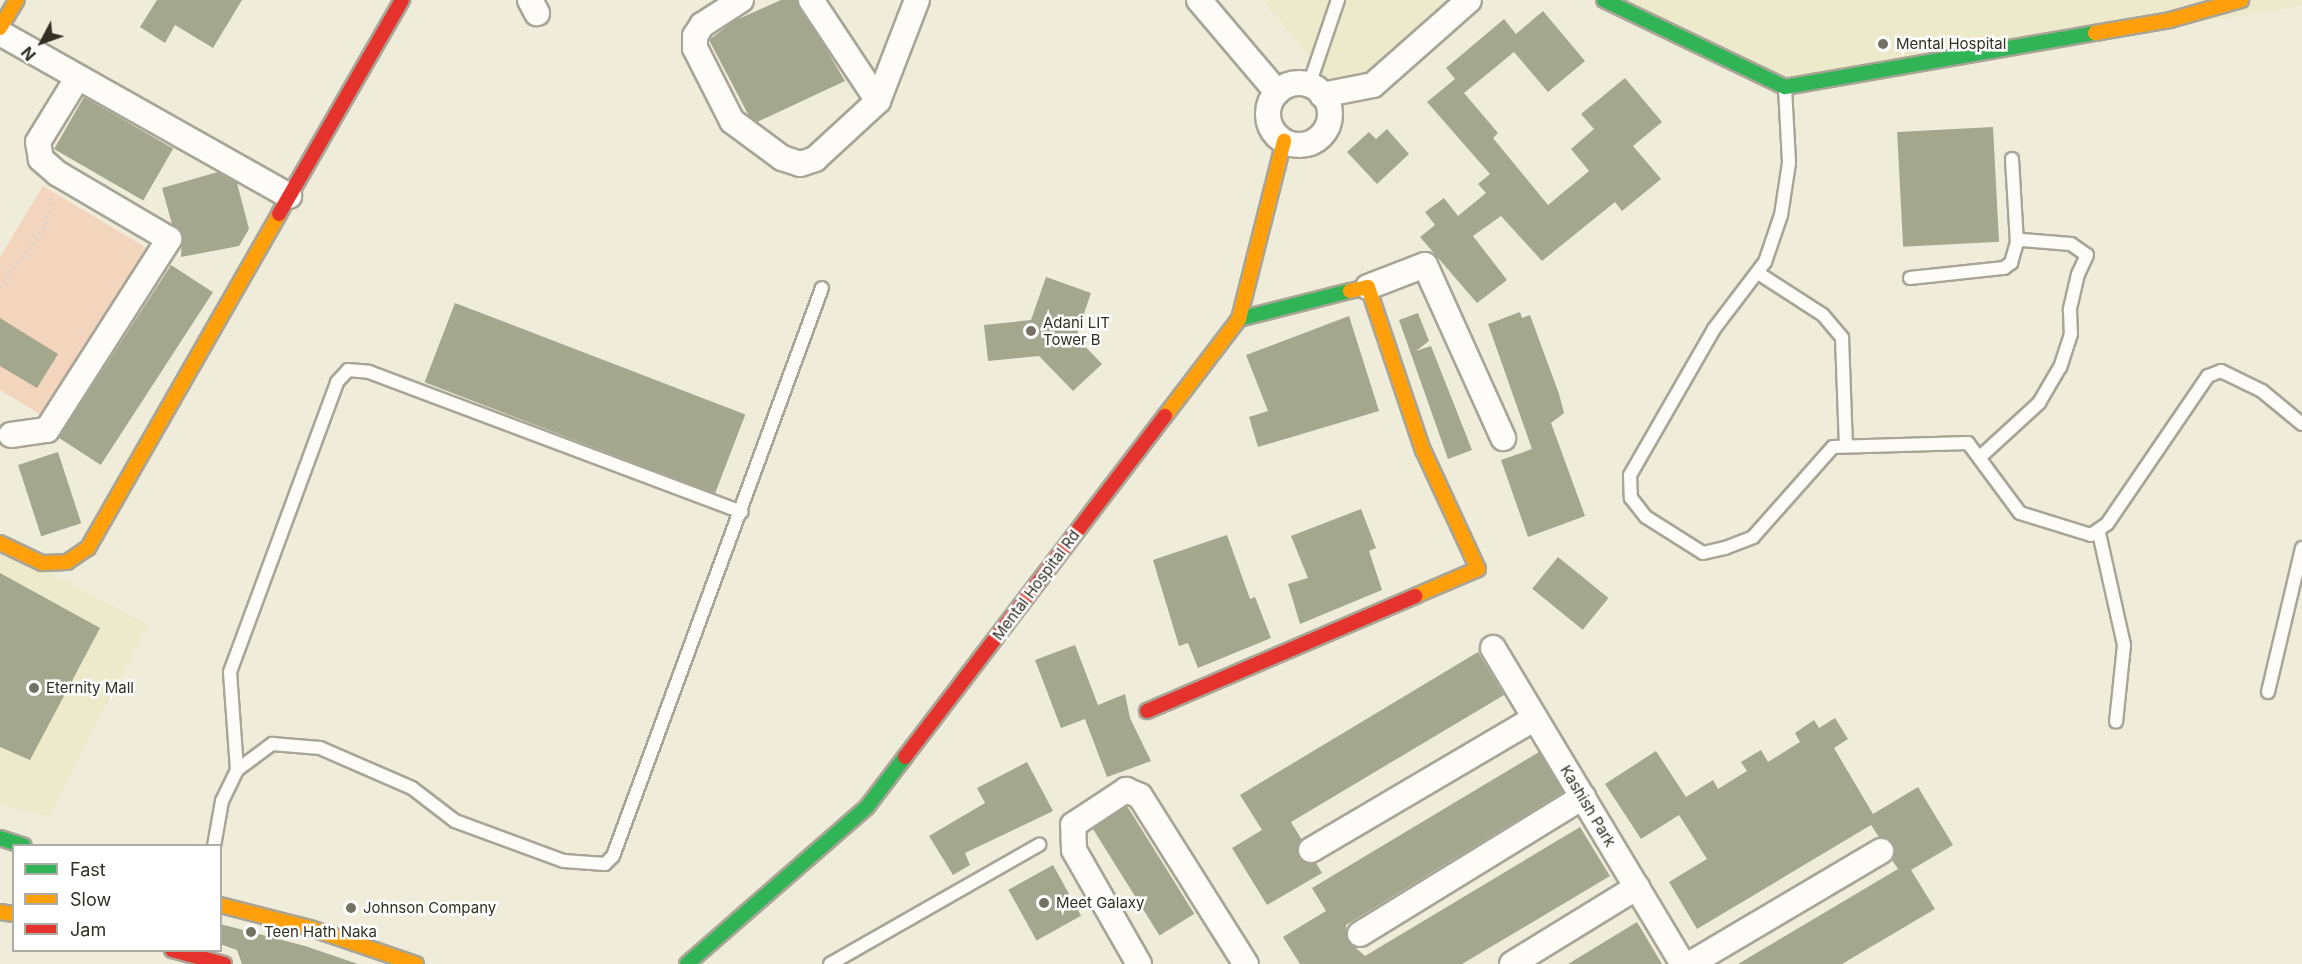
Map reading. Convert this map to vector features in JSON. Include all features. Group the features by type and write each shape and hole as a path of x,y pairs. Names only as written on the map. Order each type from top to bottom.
{"street":[{"path":"0,28 17,0"},
{"path":"0,543 42,563 67,562 88,548 402,0"},
{"path":"741,0 702,25 695,48 732,121 757,140 800,164 815,159 878,101 917,0"},
{"path":"812,0 878,101"},
{"path":"1199,0 1277,92"},
{"path":"1316,90 1330,117 1322,135 1305,144 1284,141 1268,118 1277,92 1288,85 1316,90 1373,85 1469,0"},
{"path":"1604,0 1785,87 2170,20 2241,0"},
{"path":"0,33 289,196"},
{"path":"4,439 46,430 169,239 57,174 41,159 38,142 78,77"},
{"name":"Mental Hospital Rd","path":"687,964 867,807 1239,320 1284,141"},
{"path":"1239,320 1368,287 1425,264 1503,438"},
{"path":"1147,711 1478,569 1423,450 1368,287"},
{"name":"Kashish Park","path":"1493,648 1683,964"},
{"path":"1311,850 1535,718"},
{"path":"1140,964 1074,850 1073,825 1126,790 1140,796 1246,964"},
{"path":"1360,934 1583,797"},
{"path":"0,838 18,844"},
{"path":"1690,964 1881,851"},
{"path":"1512,964 1637,887"},
{"path":"222,906 310,928 416,964"},
{"path":"176,952 224,964"}],"lane":[{"path":"1316,90 1338,0"},
{"path":"1785,87 1789,164 1781,214 1758,273 1714,329 1630,475 1631,498 1646,517 1703,553 1725,548 1754,537 1833,447 1968,443 2020,513 2091,535 2099,533 2208,376 2221,371 2262,391 2302,424"},
{"path":"1910,278 2004,268 2011,263 2017,242 2012,159"},
{"path":"1980,458 2038,403 2060,367 2072,334 2070,310 2078,274 2086,255 2071,244 2017,242"},
{"path":"1758,273 1823,315 1842,338 1846,445"},
{"path":"214,844 222,801 237,770 272,744 320,748 411,788 454,821 564,861 605,864 613,856 742,512 822,288"},
{"path":"237,770 230,672 336,382 348,370 369,372 742,512"},
{"path":"2099,533 2124,645 2116,722"},
{"path":"2268,692 2302,548"},
{"path":"830,964 1039,845"}],"path":[{"path":"0,286 44,229 57,174"}],"shaded area":[{"path":"1263,0 1451,0 1342,97"},
{"name":"Mental Hospital","path":"1627,0 2302,0 2302,6 1797,83"},
{"path":"43,186 150,250 48,419 0,390 0,257"},
{"path":"0,546 148,625 49,816 0,805"}],"building":[{"path":"157,0 242,0 213,48 175,25 165,43 140,27"},
{"path":"781,0 797,0 845,81 757,122 749,116 709,40 734,21"},
{"path":"1543,11 1585,61 1548,92 1514,52 1464,93 1498,133 1493,138 1548,205 1589,171 1571,149 1594,129 1581,114 1625,78 1662,122 1633,146 1661,179 1622,211 1615,202 1542,261 1501,216 1473,236 1507,280 1477,303 1420,237 1435,225 1425,212 1444,198 1458,216 1486,193 1478,184 1490,174 1427,102 1455,79 1446,68 1504,19 1516,34"},
{"path":"84,97 173,148 143,200 54,149"},
{"path":"1993,127 1999,242 1903,247 1897,132"},
{"path":"1387,129 1409,154 1377,184 1347,152 1369,132 1376,139"},
{"path":"218,172 237,183 249,229 239,246 181,257 182,233 172,224 162,188"},
{"path":"171,265 213,292 101,465 59,438"},
{"name":"Adani LIT Tower B","path":"1046,277 1091,293 1076,337 1102,364 1073,391 1039,356 988,361 984,325 1031,320"},
{"path":"455,303 745,414 715,494 425,382"},
{"path":"1520,312 1522,318 1530,315 1559,394 1564,413 1551,423 1585,516 1528,537 1501,460 1532,449 1488,324"},
{"path":"1418,313 1429,341 1416,351 1431,346 1472,450 1448,459 1399,320"},
{"path":"1349,316 1379,411 1258,447 1249,417 1268,411 1246,355"},
{"path":"0,318 58,354 37,388 0,366"},
{"path":"58,452 81,523 41,536 18,465"},
{"path":"1361,509 1376,548 1369,551 1382,590 1300,624 1288,584 1308,578 1291,536"},
{"path":"1227,535 1250,599 1255,597 1271,638 1198,668 1188,643 1179,646 1153,560"},
{"path":"1558,557 1609,598 1583,630 1532,589"},
{"name":"Eternity Mall","path":"0,573 100,628 30,760 0,747"},
{"path":"1075,645 1098,705 1125,694 1130,718 1151,761 1107,777 1085,719 1061,728 1035,660"},
{"path":"1478,652 1504,695 1291,822 1302,840 1299,858 1316,863 1322,873 1267,905 1232,848 1262,830 1240,795"},
{"path":"1835,718 1848,739 1834,748 1873,814 1918,787 1953,845 1911,870 1935,909 1842,964 1738,964 1898,869 1892,860 1893,843 1879,837 1871,825 1697,929 1669,882 1707,859 1679,815 1641,839 1605,784 1656,751 1686,797 1713,780 1718,789 1747,771 1741,762 1761,750 1768,762 1800,742 1795,733 1814,720 1819,728"},
{"path":"1539,752 1563,792 1346,925 1348,941 1365,956 1580,827 1610,876 1462,964 1300,964 1283,937 1326,911 1312,888"},
{"path":"1027,762 1053,811 965,853 970,865 953,875 929,836 985,803 977,788"},
{"path":"1127,806 1194,914 1160,935 1092,828"},
{"name":"Meet Galaxy","path":"1053,865 1081,916 1037,940 1008,890"},
{"path":"1637,922 1662,964 1568,964"},
{"path":"222,925 305,946 358,964 242,964 237,950 222,945"}],"traffic: fast":[{"path":"1604,0 1785,87 2095,33"},
{"path":"1239,319 1350,291"},
{"path":"687,964 867,807 905,757"},
{"path":"0,838 18,844"}],"traffic: slow":[{"path":"0,28 17,0"},
{"path":"2095,33 2170,20 2241,0"},
{"path":"1165,416 1239,319 1284,141"},
{"path":"0,543 42,563 67,562 88,548 279,214"},
{"path":"1350,291 1368,287 1423,450 1478,569 1415,596"},
{"path":"222,906 310,928 416,964"},
{"path":"0,912 12,914"}],"traffic: jam":[{"path":"279,214 402,0"},
{"path":"905,757 1165,416"},
{"path":"1147,711 1415,596"},
{"path":"179,952 224,964"}],"place":[{"name":"Mental Hospital","path":"1883,44"},
{"name":"Adani LIT Tower B","path":"1031,331"},
{"name":"Eternity Mall","path":"34,688"},
{"name":"Meet Galaxy","path":"1044,903"},
{"name":"Johnson Company","path":"351,908"},
{"name":"Teen Hath Naka","path":"251,932"}]}
